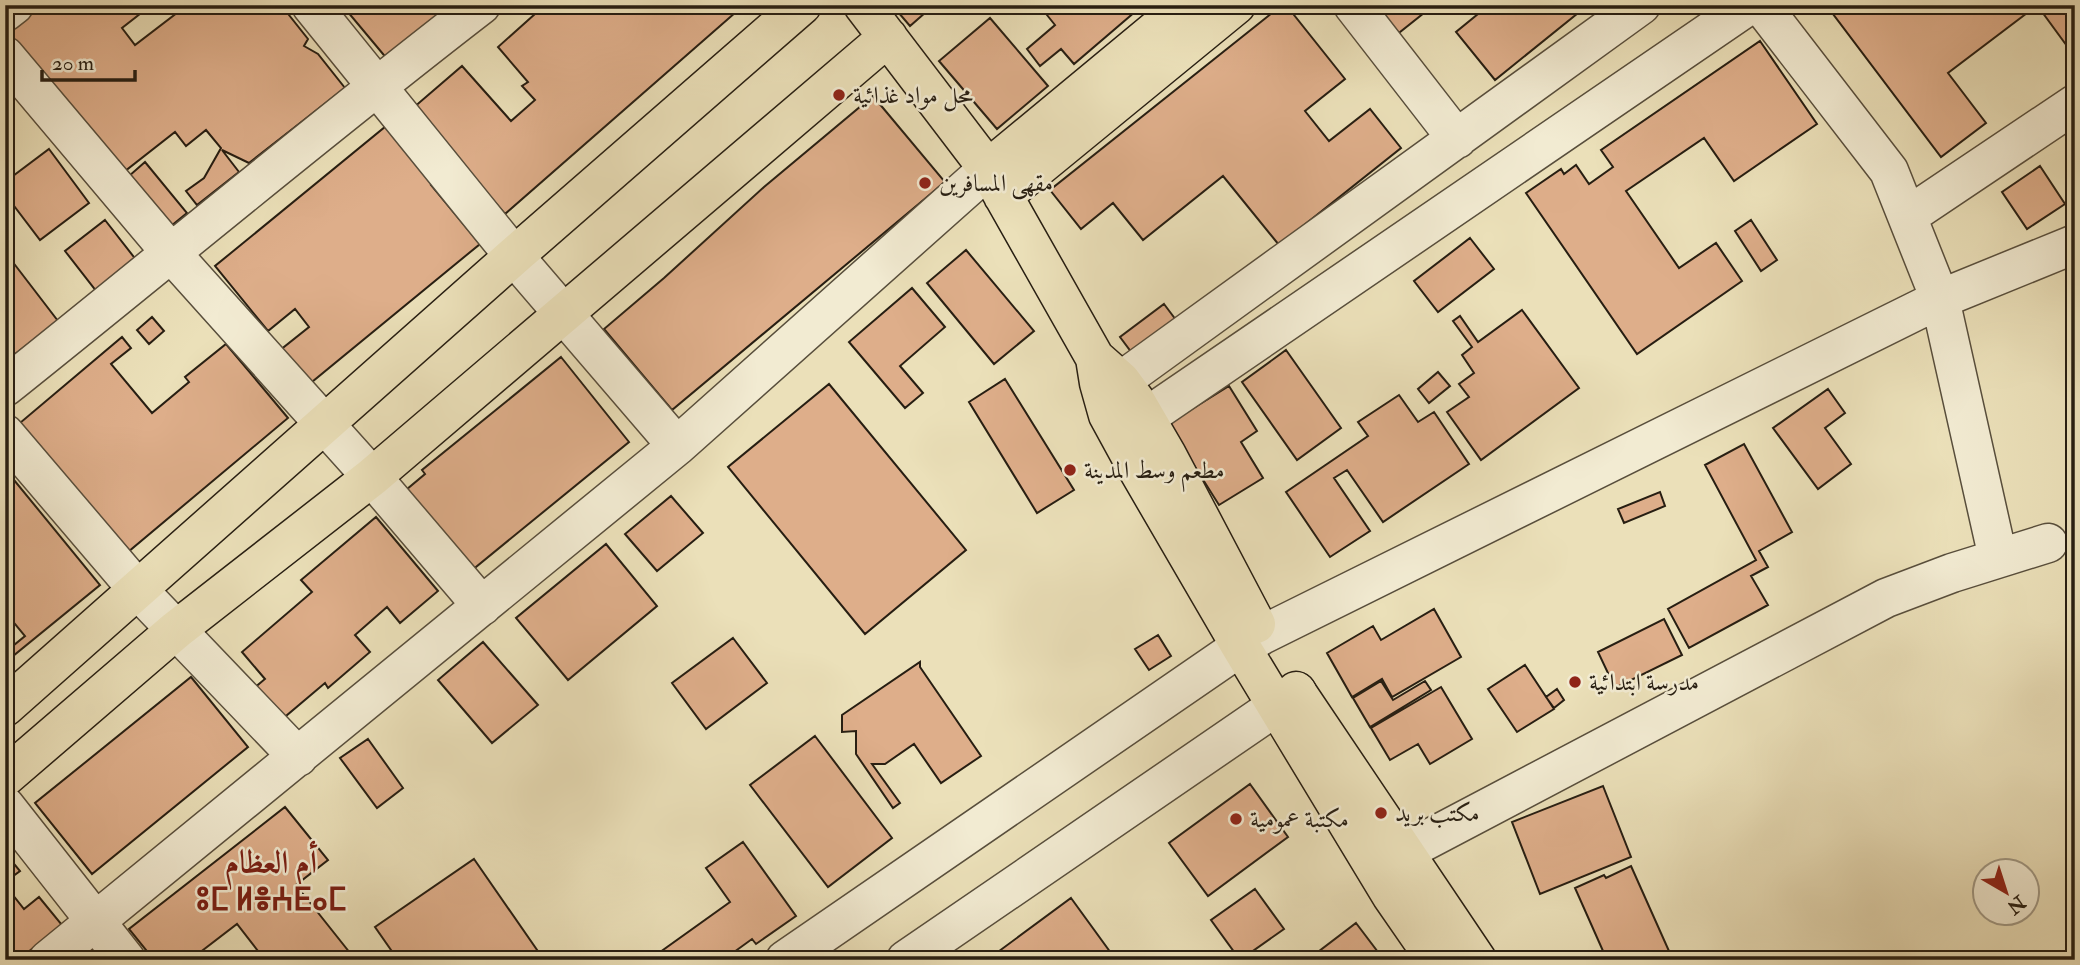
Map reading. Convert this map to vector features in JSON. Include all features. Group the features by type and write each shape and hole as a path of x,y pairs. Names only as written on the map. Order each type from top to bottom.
{"main road":[{"path":"5,707 513,256 803,5"},
{"path":"863,5 995,182 1108,369 1145,418 1252,641"},
{"path":"995,182 1186,5"},
{"path":"995,182 1236,5"},
{"path":"5,777 176,630 372,477 888,37"},
{"path":"1108,369 1099,383 1108,415 1252,641 1286,698 1391,895 1436,960"},
{"path":"1286,698 1404,852 1477,960"}],"street":[{"path":"5,12 14,5"},
{"path":"311,5 513,256 677,446"},
{"path":"5,387 481,5"},
{"path":"1353,5 1457,138 1509,168"},
{"path":"1108,369 1457,138 1641,5"},
{"path":"1145,418 1749,5"},
{"path":"1761,5 1889,171 1940,299 1998,558"},
{"path":"5,56 172,254 372,477 482,606"},
{"path":"1908,216 2075,104"},
{"path":"1457,138 1465,198"},
{"path":"48,960 677,446 995,182"},
{"path":"785,960 1252,641 1940,299 2075,244"},
{"path":"5,434 138,590 298,757"},
{"path":"1404,852 1886,598 1952,573 2048,543"},
{"path":"906,960 1286,698"},
{"path":"5,806 126,960"}],"building":[{"path":"42,5 142,5 145,10 122,28 135,45 182,9 179,5 281,5 308,39 304,46 318,54 345,88 249,163 222,150 239,172 197,205 186,191 204,178 221,148 206,130 186,146 175,132 120,175 8,32"},
{"path":"342,5 452,5 388,60"},
{"path":"545,5 744,5 505,214 413,108 462,66 511,121 535,100 522,86 528,82 498,47"},
{"path":"892,5 934,5 910,26"},
{"path":"1039,5 1069,5 1075,13 1085,5 1143,5 1074,64 1061,49 1040,66 1027,49 1055,25"},
{"path":"1282,5 1286,5 1345,79 1305,111 1329,141 1370,109 1401,148 1279,245 1223,176 1143,240 1113,203 1081,229 1050,190"},
{"path":"1371,5 1434,5 1395,36"},
{"path":"1489,5 1588,5 1495,80 1456,32"},
{"path":"1828,5 2028,5 2031,10 1948,73 1986,123 1941,157"},
{"path":"2037,5 2075,5 2075,57"},
{"path":"990,18 1048,86 997,129 939,61"},
{"path":"1760,41 1817,124 1734,181 1704,138 1626,191 1679,268 1716,243 1742,281 1637,354 1526,193 1561,169 1564,174 1576,165 1589,184 1613,167 1601,150"},
{"path":"873,96 945,182 672,410 604,329 764,187"},
{"path":"391,122 438,180 431,185 480,244 307,386 279,351 309,327 295,309 268,331 215,266"},
{"path":"49,149 89,203 40,240 5,194 5,182"},
{"path":"145,162 187,213 171,226 129,176"},
{"path":"2040,166 2065,204 2027,229 2002,192"},
{"path":"105,220 137,261 97,292 65,251"},
{"path":"1751,220 1777,260 1761,271 1735,231"},
{"path":"1470,238 1494,269 1438,312 1414,281"},
{"path":"966,250 1034,331 994,364 927,283"},
{"path":"12,261 58,321 5,362 5,266"},
{"path":"912,288 945,327 900,366 923,393 905,408 849,342"},
{"path":"1164,304 1179,324 1135,357 1120,337"},
{"path":"1522,310 1579,388 1481,460 1447,412 1469,397 1459,384 1474,373 1462,355 1472,347 1453,321 1460,316 1478,342"},
{"path":"152,317 164,331 149,344 137,330"},
{"path":"122,337 131,348 111,364 152,413 189,382 185,377 226,344 288,418 122,557 14,428"},
{"path":"1286,350 1341,428 1297,460 1242,382"},
{"path":"561,357 629,442 471,571 406,490 425,474 422,470"},
{"path":"1438,372 1450,386 1429,403 1418,389"},
{"path":"1005,379 1074,490 1037,513 969,402"},
{"path":"829,384 966,550 865,634 728,467"},
{"path":"1229,386 1257,431 1241,442 1263,478 1219,505 1168,424"},
{"path":"1828,389 1845,413 1825,428 1851,464 1818,489 1773,428"},
{"path":"1399,395 1418,422 1434,412 1469,464 1383,522 1347,470 1334,478 1370,531 1330,557 1286,492 1368,436 1358,422"},
{"path":"1744,444 1792,532 1759,551 1768,567 1751,576 1768,605 1689,648 1668,609 1756,560 1705,465"},
{"path":"5,469 100,585 13,656 8,650 25,636 5,612"},
{"path":"1660,492 1665,506 1624,523 1618,509"},
{"path":"671,496 703,533 657,571 625,534"},
{"path":"376,517 438,591 400,623 387,607 355,635 370,652 328,688 325,683 280,721 253,689 265,679 242,652 312,592 301,580"},
{"path":"606,544 657,606 568,680 516,618"},
{"path":"1434,609 1461,657 1392,697 1382,679 1352,697 1327,653 1373,626 1381,640"},
{"path":"1664,619 1682,655 1615,688 1598,652"},
{"path":"1158,635 1171,656 1149,670 1135,649"},
{"path":"733,638 767,683 706,729 672,683"},
{"path":"483,642 538,705 492,743 438,680"},
{"path":"920,662 920,667 981,756 941,783 914,744 885,764 872,764 900,803 893,808 856,754 856,731 842,732 842,715"},
{"path":"1525,665 1554,709 1517,732 1488,689"},
{"path":"191,677 248,747 92,874 35,803"},
{"path":"1381,681 1393,700 1425,681 1431,690 1370,727 1353,698"},
{"path":"1441,687 1472,739 1430,764 1418,744 1390,760 1371,728"},
{"path":"1557,689 1564,700 1554,708 1546,697"},
{"path":"815,736 892,838 828,887 750,785"},
{"path":"368,739 403,788 377,808 340,758"},
{"path":"1250,784 1288,837 1208,896 1169,843"},
{"path":"1603,786 1631,857 1540,894 1512,822"},
{"path":"285,807 328,860 296,885 354,958 265,960 237,924 190,960 154,960 129,929"},
{"path":"743,842 796,916 756,944 752,939 723,960 649,960 730,902 706,868"},
{"path":"5,853 20,871 5,882"},
{"path":"474,859 544,960 398,960 375,927"},
{"path":"1631,866 1673,960 1607,960 1575,888"},
{"path":"5,885 24,909 39,897 62,925 18,960 5,960"},
{"path":"1255,889 1284,929 1240,960 1211,920"},
{"path":"1071,898 1116,960 987,960"},
{"path":"1356,923 1384,960 1318,960 1314,955"}],"place":[{"name":"محل مواد غذائية","path":"839,95"},
{"name":"مقهى المسافرين","path":"925,183"},
{"name":"مطعم وسط المدينة","path":"1070,470"},
{"name":"مدرسة ابتدائية","path":"1575,682"},
{"name":"مكتب بريد","path":"1381,813"},
{"name":"مكتبة عمومية","path":"1236,819"}],"district":[{"name":"أم العظام ⵓⵎ ⵍⴻⵄⴹⴰⵎ","path":"271,882"}]}
